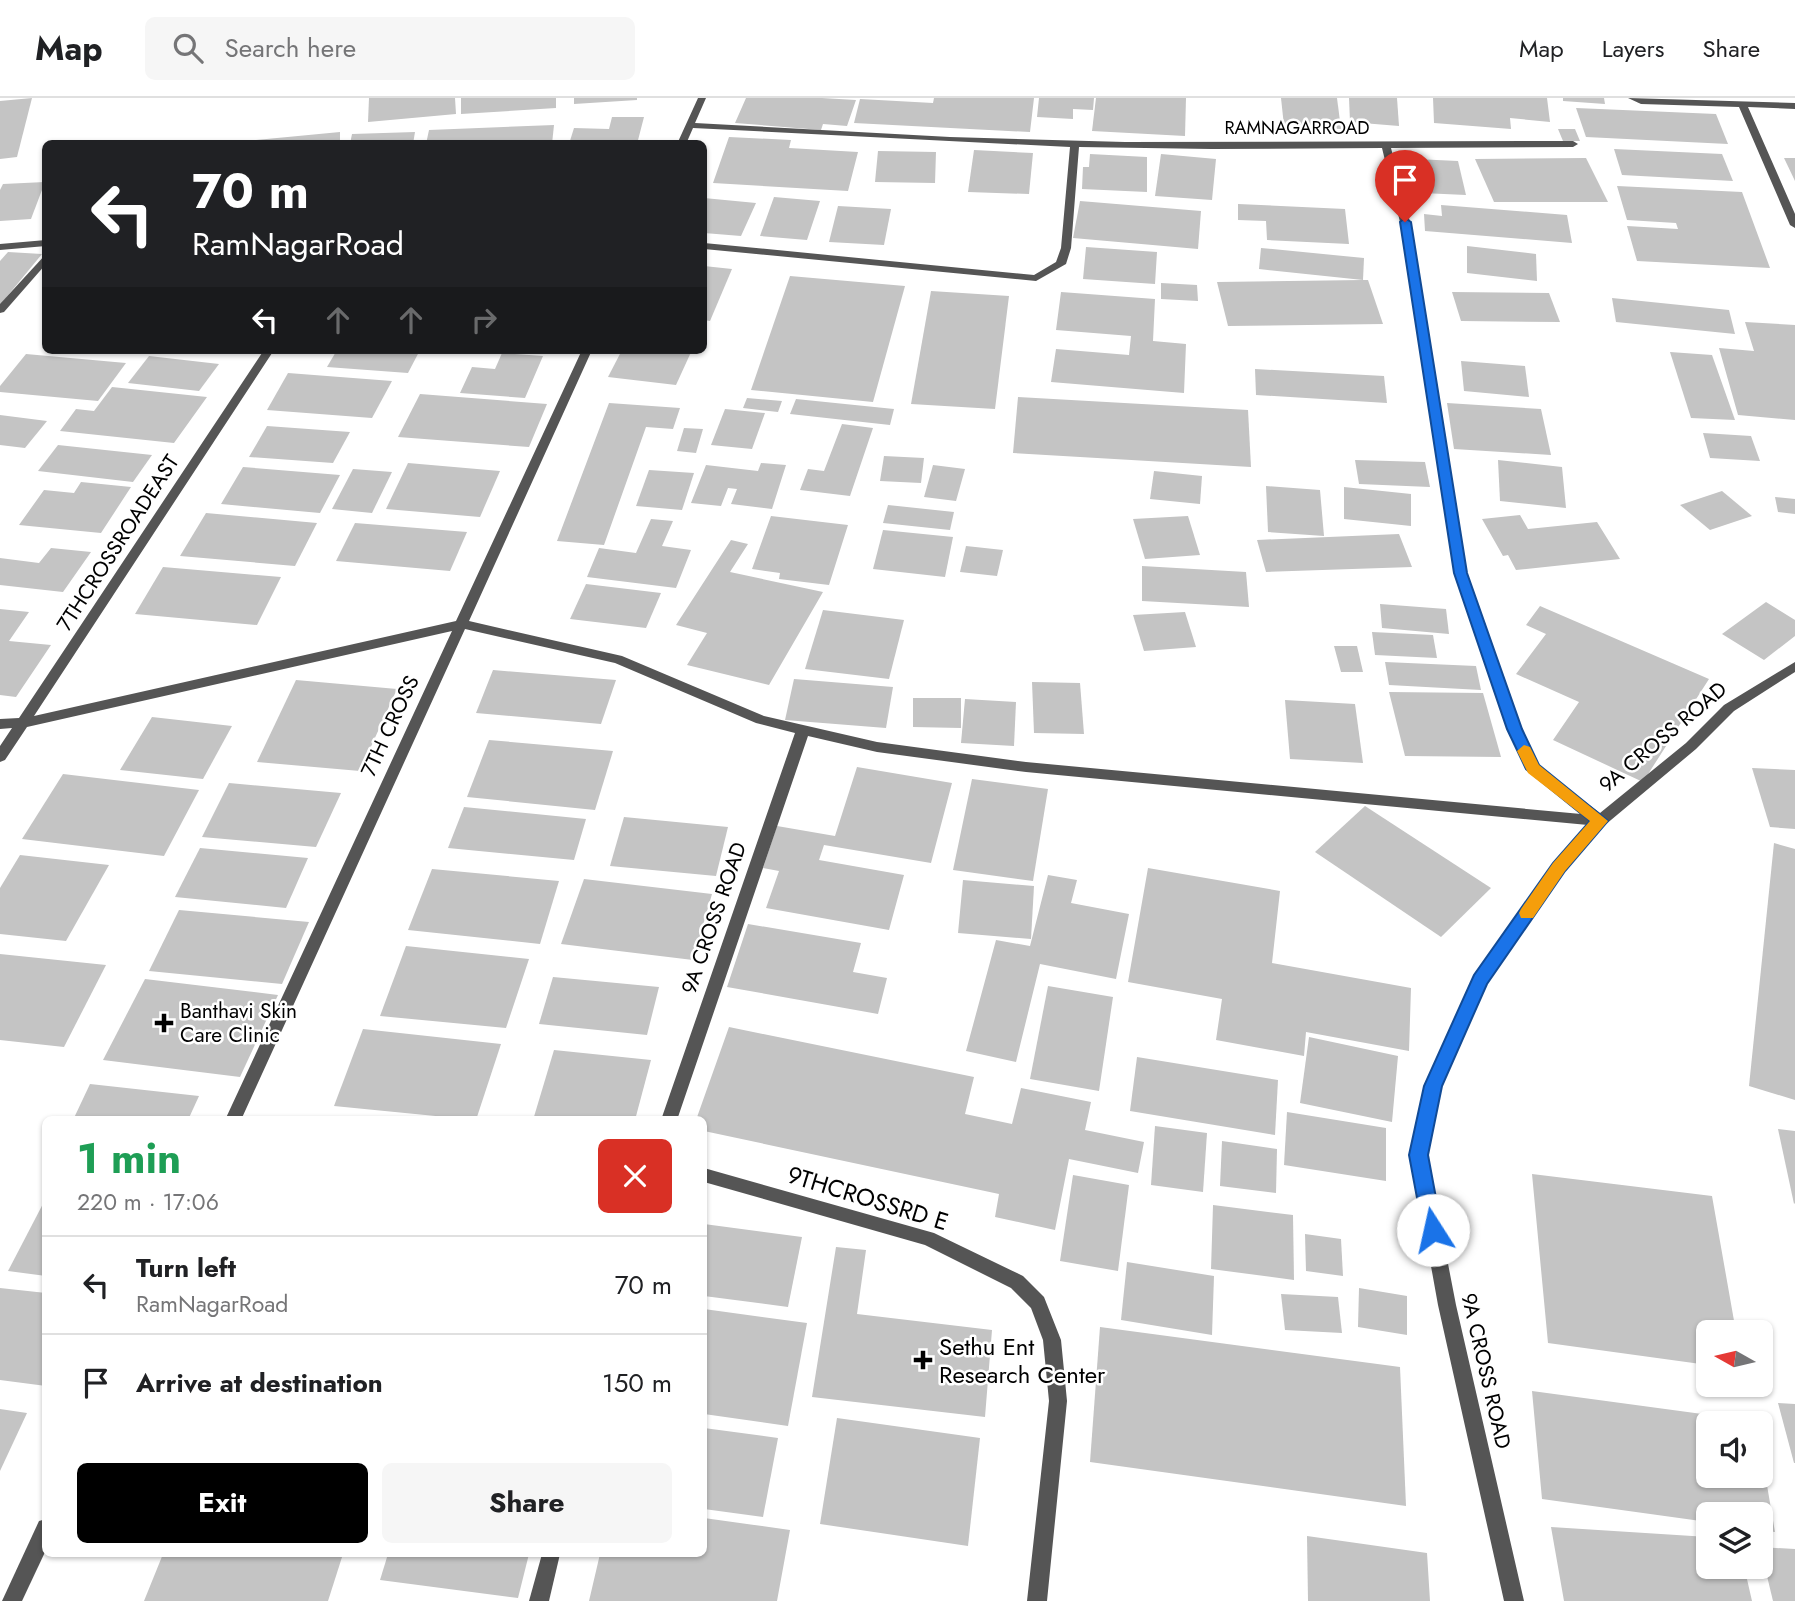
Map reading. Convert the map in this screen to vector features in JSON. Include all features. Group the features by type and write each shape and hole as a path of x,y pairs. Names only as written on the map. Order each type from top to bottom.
{"street":[{"path":"683,140 702,98"},
{"path":"1632,98 1641,101 1795,106"},
{"path":"1743,105 1795,225"},
{"name":"RAMNAGARROAD","path":"689,125 1075,145 1386,145 1405,222 1461,573 1514,729 1533,769 1600,821"},
{"path":"1386,145 1573,144"},
{"path":"707,246 1036,278 1061,264 1066,248 1075,145"},
{"path":"0,247 42,243"},
{"path":"0,310 42,262"},
{"name":"7THCROSSROADEAST","path":"0,757 266,354"},
{"name":"7TH CROSS","path":"235,1116 585,354"},
{"path":"0,724 22,723 462,624 618,659 761,720 877,747 1026,767 1600,821"},
{"name":"9A CROSS ROAD","path":"1514,1601 1447,1305 1419,1155 1433,1086 1480,980 1559,867 1600,821 1691,746 1728,708 1795,666"},
{"name":"9A CROSS ROAD","path":"669,1116 803,730"},
{"name":"9THCROSSRD E","path":"707,1176 928,1238 1017,1282 1038,1303 1052,1340 1058,1401 1037,1601"},
{"path":"12,1601 42,1537"},
{"path":"539,1601 550,1557"}],"building":[{"path":"32,98 17,157 0,159 0,101"},
{"path":"369,98 455,98 456,114 368,122"},
{"path":"461,98 556,98 556,108 461,114"},
{"path":"574,98 637,98 637,100 574,104"},
{"path":"746,98 856,100 847,126 823,124 821,130 735,123"},
{"path":"934,98 1034,98 1030,132 854,123 860,99 933,103"},
{"path":"1039,98 1094,98 1093,110 1073,109 1073,119 1037,117"},
{"path":"1096,98 1186,98 1185,136 1092,131"},
{"path":"1281,98 1337,98 1341,129 1284,126"},
{"path":"1349,98 1397,98 1399,126 1350,122"},
{"path":"1433,98 1547,98 1550,122 1510,118 1511,129 1434,123"},
{"path":"1563,98 1604,98 1605,104 1563,101"},
{"path":"1576,108 1716,114 1728,144 1586,137"},
{"path":"612,117 644,117 638,140 570,140 574,128 609,129"},
{"path":"554,125 552,140 427,140 429,130"},
{"path":"1558,129 1575,129 1580,141 1563,141"},
{"path":"340,132 340,140 256,140"},
{"path":"415,132 414,140 351,140 352,134"},
{"path":"729,137 791,140 789,148 858,152 848,191 713,183"},
{"path":"1614,149 1722,154 1733,181 1622,175"},
{"path":"974,150 1033,153 1029,194 968,192"},
{"path":"878,151 936,152 935,183 875,182"},
{"path":"1090,154 1147,157 1147,192 1082,189 1083,167 1089,167"},
{"path":"1161,154 1216,159 1212,200 1155,196"},
{"path":"1586,158 1608,202 1494,202 1475,159"},
{"path":"1784,158 1795,158 1795,181"},
{"path":"1415,159 1458,161 1466,195 1422,193"},
{"path":"42,182 42,190 31,219 0,221 0,190 3,184"},
{"path":"1617,186 1742,192 1770,268 1637,261 1627,226 1678,229 1676,223 1627,220"},
{"path":"774,197 820,201 807,240 760,236"},
{"path":"707,198 756,203 741,236 707,233"},
{"path":"1080,201 1201,211 1198,249 1073,238"},
{"path":"1238,204 1345,209 1349,244 1267,240 1266,221 1238,220"},
{"path":"1441,205 1567,215 1572,243 1425,231 1424,214 1442,216"},
{"path":"838,206 891,209 884,245 829,242"},
{"path":"1467,246 1536,254 1537,281 1467,273"},
{"path":"1086,247 1157,252 1155,284 1083,279"},
{"path":"1261,248 1364,258 1363,280 1259,269"},
{"path":"8,252 42,254 0,305 0,261"},
{"path":"707,266 732,269 710,321 707,320"},
{"path":"790,276 905,286 873,402 751,390"},
{"path":"1368,280 1383,324 1228,326 1217,282"},
{"path":"1161,283 1197,285 1198,301 1161,299"},
{"path":"931,291 1009,296 995,409 911,404"},
{"path":"1061,292 1155,299 1153,341 1186,344 1184,393 1051,382 1056,349 1129,355 1131,336 1056,330"},
{"path":"1452,292 1549,293 1560,322 1461,321"},
{"path":"1612,298 1729,310 1735,334 1616,322"},
{"path":"1745,322 1795,325 1795,420 1738,415 1719,348 1754,351"},
{"path":"1670,352 1712,355 1735,420 1691,418"},
{"path":"26,354 126,363 98,401 0,392 0,386"},
{"path":"335,354 418,354 408,373 327,367"},
{"path":"502,354 543,356 525,398 460,393 472,367 495,369"},
{"path":"620,354 690,354 676,385 608,377"},
{"path":"149,356 219,364 199,391 128,383"},
{"path":"1461,361 1525,366 1529,397 1464,391"},
{"path":"1255,369 1384,376 1387,403 1256,395"},
{"path":"288,373 392,381 372,418 267,410"},
{"path":"112,387 207,397 174,443 60,431 76,409 94,411"},
{"path":"420,394 547,404 529,447 398,437"},
{"path":"1018,397 1248,410 1251,467 1013,453"},
{"path":"747,398 782,401 778,412 743,408"},
{"path":"796,399 894,409 890,425 790,414"},
{"path":"609,403 680,408 673,429 646,427 604,545 557,541"},
{"path":"1447,403 1541,409 1551,455 1454,449"},
{"path":"725,409 765,413 752,449 711,445"},
{"path":"0,415 47,421 25,448 0,445"},
{"path":"842,424 873,428 850,496 800,490 808,469 824,471"},
{"path":"267,426 350,432 333,463 249,457"},
{"path":"684,428 703,429 696,453 677,451"},
{"path":"1703,433 1751,436 1760,461 1710,458"},
{"path":"58,445 152,455 133,482 38,471"},
{"path":"884,456 924,458 921,483 880,481"},
{"path":"1355,460 1425,462 1430,487 1359,484"},
{"path":"1498,460 1562,467 1566,508 1500,501"},
{"path":"408,463 500,471 480,517 386,509"},
{"path":"761,463 786,465 772,509 731,504 737,489 728,488 721,506 691,503 706,465 758,471"},
{"path":"933,465 965,469 956,501 924,497"},
{"path":"243,467 340,475 320,513 221,504"},
{"path":"353,469 392,472 372,513 332,509"},
{"path":"649,470 694,473 682,510 636,506"},
{"path":"1154,471 1202,476 1200,504 1150,499"},
{"path":"81,482 131,487 101,533 19,525 44,490 74,493"},
{"path":"1266,486 1320,490 1324,536 1268,532"},
{"path":"1344,487 1411,494 1411,526 1344,519"},
{"path":"1722,491 1752,516 1710,530 1680,505"},
{"path":"1775,497 1795,499 1795,514 1778,512"},
{"path":"888,505 954,512 950,530 883,523"},
{"path":"206,513 317,523 295,566 180,556"},
{"path":"1520,515 1528,529 1597,522 1620,559 1516,570 1508,555 1503,556 1482,519"},
{"path":"771,516 848,525 829,585 779,579 780,573 752,569"},
{"path":"1188,516 1200,555 1145,559 1133,519"},
{"path":"651,519 673,521 662,546 691,550 676,588 587,577 599,548 636,553"},
{"path":"355,523 467,532 450,571 336,561"},
{"path":"883,530 953,537 945,577 873,569"},
{"path":"1399,534 1412,567 1266,572 1257,540"},
{"path":"731,540 748,544 730,572 823,592 769,685 687,665 707,633 676,625"},
{"path":"966,546 1003,550 997,576 960,572"},
{"path":"51,548 91,552 63,592 0,585 0,558 39,563"},
{"path":"1142,566 1246,572 1249,607 1142,601"},
{"path":"163,567 281,577 257,625 135,614"},
{"path":"586,584 661,593 646,628 570,619"},
{"path":"1766,602 1795,620 1795,636 1764,660 1722,634"},
{"path":"1380,604 1446,609 1449,634 1382,628"},
{"path":"1540,606 1709,679 1643,782 1553,740 1579,702 1516,674 1546,634 1526,625"},
{"path":"0,609 29,612 9,641 51,645 16,697 0,695"},
{"path":"823,610 904,620 889,679 805,669"},
{"path":"1185,612 1196,647 1144,651 1133,615"},
{"path":"1372,632 1433,635 1437,658 1375,655"},
{"path":"1334,646 1357,646 1363,672 1341,672"},
{"path":"1385,662 1476,666 1481,690 1389,685"},
{"path":"493,670 616,680 601,724 476,713"},
{"path":"794,679 893,687 886,728 785,720"},
{"path":"296,680 397,689 360,771 257,762"},
{"path":"1032,682 1080,683 1084,734 1034,733"},
{"path":"1389,692 1483,693 1501,757 1405,756"},
{"path":"913,698 961,698 961,728 913,727"},
{"path":"965,699 1016,702 1014,746 961,743"},
{"path":"1285,700 1355,704 1363,763 1290,759"},
{"path":"152,717 232,726 203,779 120,770"},
{"path":"489,740 613,751 595,810 467,797"},
{"path":"857,767 952,783 931,863 824,845 819,860 904,875 889,930 766,908 779,871 763,868 777,826 835,836"},
{"path":"1752,768 1795,770 1795,829 1770,827"},
{"path":"63,774 199,790 164,856 22,839"},
{"path":"972,779 1048,789 1033,881 953,870"},
{"path":"229,783 341,793 316,847 202,837"},
{"path":"1365,806 1491,888 1441,937 1315,852"},
{"path":"464,807 586,819 574,860 448,848"},
{"path":"624,817 728,827 716,876 610,866"},
{"path":"1774,843 1795,849 1795,1100 1749,1086"},
{"path":"200,848 308,858 286,908 175,897"},
{"path":"20,855 109,865 66,941 0,934 0,888"},
{"path":"1148,868 1280,891 1272,963 1411,988 1409,1051 1306,1032 1304,1056 1216,1040 1222,999 1128,982"},
{"path":"432,869 559,881 540,944 408,930"},
{"path":"1048,875 1077,880 1071,903 1129,914 1116,979 1040,964 1016,1062 966,1051 996,940 1030,946"},
{"path":"584,879 712,894 693,960 561,944"},
{"path":"963,880 1034,886 1031,939 958,933"},
{"path":"179,910 309,922 282,984 149,971"},
{"path":"748,924 861,943 853,972 887,978 878,1014 727,987"},
{"path":"406,946 529,959 506,1028 380,1016"},
{"path":"0,954 106,965 64,1047 0,1040"},
{"path":"553,977 659,987 647,1035 539,1024"},
{"path":"145,979 278,995 240,1077 103,1060"},
{"path":"1048,986 1113,997 1099,1091 1030,1079"},
{"path":"729,1027 974,1077 965,1114 1012,1124 1021,1088 1091,1102 1085,1130 1144,1142 1138,1173 1069,1159 1055,1230 995,1217 999,1194 707,1132 707,1116 697,1116"},
{"path":"363,1029 501,1044 477,1116 435,1116 334,1106"},
{"path":"1309,1037 1398,1056 1392,1122 1300,1103"},
{"path":"554,1050 651,1060 636,1116 534,1116"},
{"path":"1137,1057 1278,1080 1275,1135 1130,1111"},
{"path":"90,1084 199,1096 190,1116 75,1116"},
{"path":"1287,1112 1386,1128 1386,1181 1284,1165"},
{"path":"1155,1126 1207,1133 1203,1192 1151,1185"},
{"path":"1778,1129 1795,1131 1794,1204"},
{"path":"1222,1141 1277,1149 1276,1193 1220,1186"},
{"path":"1532,1174 1712,1196 1734,1320 1696,1320 1696,1363 1548,1343"},
{"path":"1073,1175 1129,1185 1118,1271 1060,1261"},
{"path":"1213,1205 1293,1215 1294,1280 1211,1269"},
{"path":"42,1206 42,1275 8,1271"},
{"path":"707,1224 802,1237 788,1307 707,1296"},
{"path":"1305,1234 1341,1239 1343,1276 1306,1271"},
{"path":"836,1247 866,1250 857,1314 992,1330 985,1417 812,1397"},
{"path":"1127,1262 1214,1276 1212,1335 1121,1320"},
{"path":"0,1288 42,1293 42,1385 0,1380"},
{"path":"1359,1288 1407,1296 1407,1335 1358,1327"},
{"path":"1281,1294 1338,1297 1342,1333 1285,1330"},
{"path":"707,1309 807,1323 788,1426 707,1414"},
{"path":"1100,1327 1400,1367 1406,1506 1090,1462"},
{"path":"1532,1391 1696,1413 1696,1488 1767,1488 1770,1502 1696,1502 1696,1520 1542,1499"},
{"path":"1778,1403 1795,1404 1795,1463 1794,1463"},
{"path":"0,1409 27,1413 0,1471"},
{"path":"837,1418 980,1438 968,1546 820,1524"},
{"path":"707,1428 778,1438 763,1517 707,1509"},
{"path":"707,1518 790,1530 777,1601 589,1601 599,1557 707,1557"},
{"path":"1551,1527 1696,1536 1696,1579 1747,1579 1752,1601 1564,1601"},
{"path":"1307,1536 1427,1553 1430,1601 1308,1601"},
{"path":"1773,1548 1795,1549 1795,1601 1773,1601 1768,1579 1773,1579"},
{"path":"162,1557 342,1557 328,1601 144,1601"},
{"path":"387,1557 528,1557 518,1598 380,1580"}],"slow traffic":[{"path":"1524,751 1533,769 1600,821 1559,867 1527,913"}],"place":[{"name":"Banthavi Skin Care Clinic","path":"164,1023"},
{"name":"Sethu Ent Research Center","path":"923,1360"}],"route":[{"path":"1405,222 1461,573 1514,729 1533,769 1600,821 1559,867 1480,980 1433,1086 1419,1155 1433,1230"}]}
